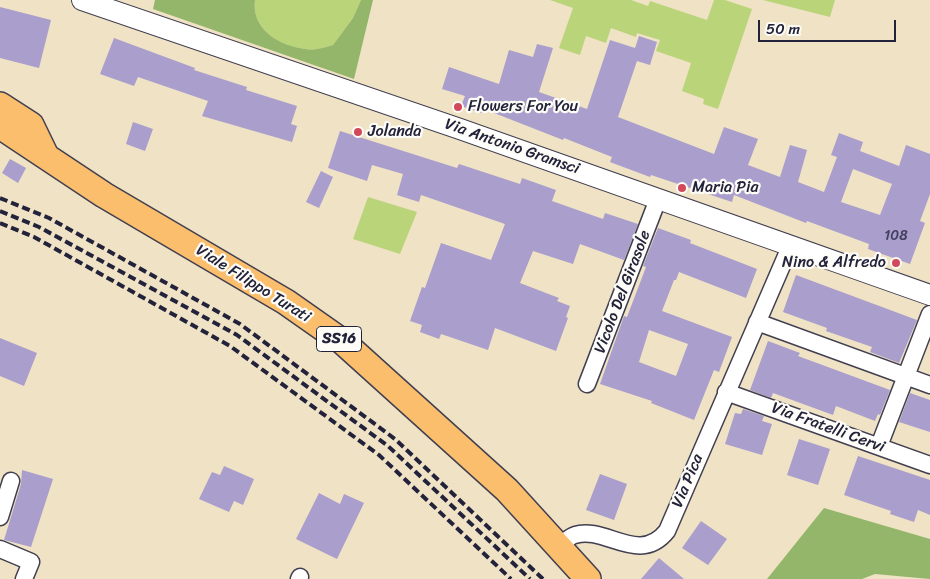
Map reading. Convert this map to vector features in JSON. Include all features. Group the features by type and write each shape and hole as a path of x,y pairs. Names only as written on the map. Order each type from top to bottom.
{"main road":[{"path":"0,105 31,125 46,156"},
{"name":"Viale Filippo Turati","path":"0,126 104,195 286,302 342,342 507,490 588,579"}],"street":[{"name":"Via Antonio Gramsci","path":"87,1 658,199 930,296"},
{"name":"Vicolo Del Girasole","path":"587,384 658,199"},
{"name":"Via Pica","path":"559,546 574,535 587,534 646,546 659,541 667,531 790,247"},
{"path":"879,446 904,376 930,314"},
{"path":"757,322 930,385"},
{"name":"Via Fratelli Cervi","path":"726,392 930,465"},
{"path":"0,517 11,481"},
{"path":"0,549 31,562 24,579"}],"green space":[{"path":"155,0 255,0 257,19 269,34 286,44 312,50 333,45 353,18 361,0 373,0 354,79 153,9"},
{"path":"255,0 361,0 353,18 333,45 312,50 286,44 269,34 257,19"},
{"path":"550,0 631,0 648,6 650,1 707,20 714,0 725,0 752,9 718,109 703,104 704,99 682,91 691,63 656,51 660,40 637,33 636,37 611,28 606,43 586,36 580,55 559,48 573,8"},
{"path":"763,0 835,0 830,17"},
{"path":"368,197 417,212 400,254 353,239"},
{"path":"824,508 930,539 930,579 875,574 862,579 767,579"}],"building":[{"path":"0,7 51,20 39,68 0,58"},
{"path":"639,36 657,42 650,65 637,61 618,117 714,154 724,127 758,139 748,165 780,177 790,145 807,150 798,182 824,192 837,157 831,155 839,133 863,142 860,151 899,166 906,145 930,154 930,194 920,221 925,223 910,264 868,249 869,244 807,221 806,223 734,195 732,202 651,175 650,177 610,162 612,157 564,138 563,140 484,109 482,113 461,106 465,96 442,89 449,67 499,84 509,50 533,57 537,44 553,48 539,92 587,109 610,40 635,48","holes":["853,169 892,184 880,215 841,202"]},
{"path":"114,38 195,68 194,70 247,87 246,90 297,106 291,124 297,126 292,142 202,116 208,101 138,77 134,86 100,74"},
{"path":"133,122 153,129 145,151 126,144"},
{"path":"340,131 457,168 459,164 520,184 522,178 556,190 552,201 603,219 605,213 638,224 624,260 580,244 573,264 533,251 520,283 559,298 557,301 570,306 566,317 568,318 556,351 495,328 488,350 441,334 439,339 420,332 422,325 410,321 422,287 425,288 441,243 491,260 505,224 421,195 419,202 397,195 403,174 372,165 367,181 328,168"},
{"path":"10,159 26,168 18,183 2,173"},
{"path":"321,171 333,177 319,208 306,202"},
{"path":"658,228 691,240 690,243 757,269 746,298 679,272 676,280 674,280 662,311 732,337 719,372 714,370 694,420 651,403 652,401 600,384 624,316 627,317 646,267 643,266","holes":["649,330 688,344 676,376 639,362"]},
{"path":"796,275 917,320 899,363 870,352 872,347 826,331 827,328 783,312"},
{"path":"0,338 37,353 24,386 0,376"},
{"path":"768,341 800,353 798,356 890,390 880,415 878,414 875,421 836,406 833,415 773,393 771,398 750,390"},
{"path":"910,393 930,400 930,432 899,422"},
{"path":"743,409 764,416 762,421 772,424 762,455 725,444 735,413 741,414"},
{"path":"799,439 830,449 818,485 787,475"},
{"path":"858,456 930,480 930,515 918,510 914,522 890,514 891,511 844,495"},
{"path":"224,466 254,479 243,505 234,501 229,512 199,499 212,472 220,475"},
{"path":"22,470 53,479 31,547 4,540 21,484"},
{"path":"600,474 627,484 614,520 586,510"},
{"path":"319,493 340,504 344,494 364,503 337,559 296,539"},
{"path":"701,521 727,539 708,565 682,548"},
{"path":"659,558 684,579 641,579"}],"railway":[{"path":"0,198 49,218 240,324 395,439 543,579"},
{"path":"0,211 39,227 237,335 388,446 530,579"},
{"path":"0,223 34,237 230,346 379,455 511,579"}],"place":[{"name":"Flowers For You","path":"458,107"},
{"name":"Jolanda","path":"358,132"},
{"name":"Maria Pia","path":"682,188"},
{"name":"Nino & Alfredo","path":"896,263"}]}
